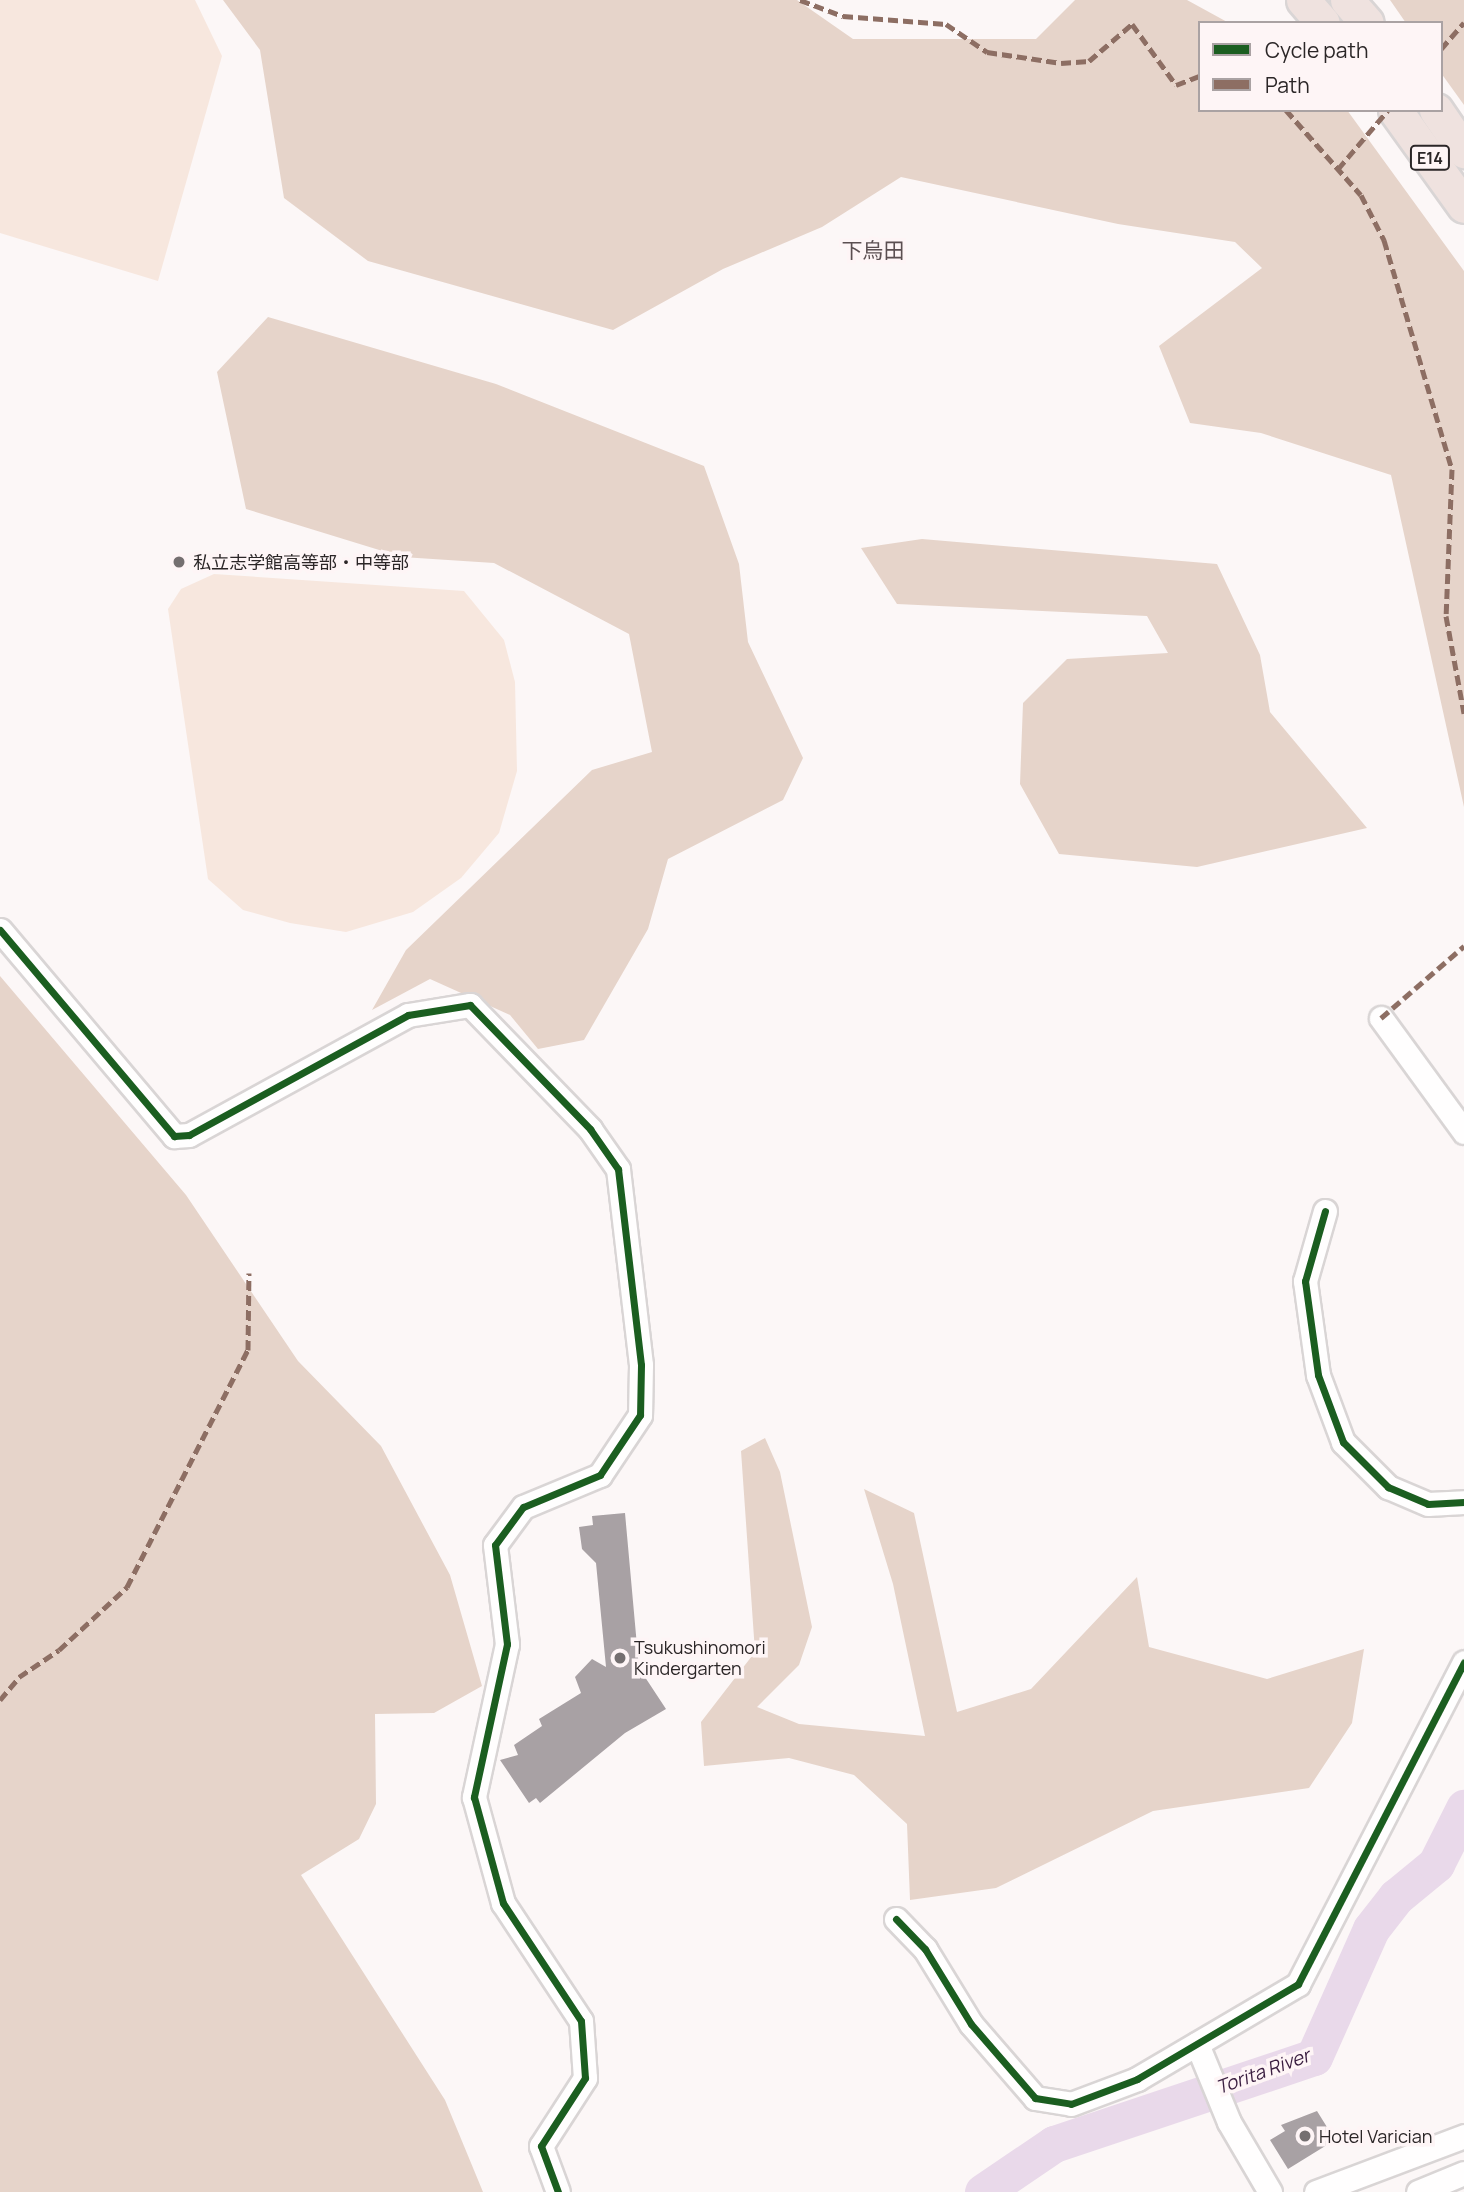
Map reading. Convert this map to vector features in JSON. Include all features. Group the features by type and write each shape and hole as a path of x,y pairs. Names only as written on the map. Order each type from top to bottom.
{"highway":[{"path":"1303,0 1321,21"},
{"path":"1348,0 1365,21"},
{"name":"E14","path":"1396,112 1464,206"},
{"name":"E14","path":"1437,112 1464,151"}],"street":[{"path":"0,930 174,1136 189,1135 408,1015 470,1005 581,1119 618,1169 640,1366 640,1415 625,1447 600,1475 523,1507 495,1545 507,1644 474,1797 503,1903 581,2021 585,2078 541,2146 558,2192"},
{"path":"1381,1018 1464,1132"},
{"path":"1325,1211 1305,1280 1318,1375 1343,1442 1388,1486 1428,1504 1464,1502"},
{"path":"897,1919 925,1949 971,2024 1035,2098 1071,2105 1199,2051 1275,2000 1313,1964 1464,1662"},
{"path":"1199,2051 1229,2122 1270,2192"},
{"path":"1316,2192 1464,2136"},
{"path":"1418,2192 1464,2173"}],"shaded area":[{"path":"0,0 195,0 222,56 158,281 0,233"},
{"path":"223,0 797,0 853,39 1036,39 1075,0 1187,0 1225,21 1198,21 1198,112 1348,112 1464,271 1464,807 1391,475 1261,433 1190,423 1159,346 1262,268 1235,242 1118,224 901,177 822,227 723,269 613,330 368,261 284,198 260,50"},
{"path":"1390,0 1464,0 1464,105 1443,76 1443,21 1405,21"},
{"path":"268,317 496,384 704,466 739,564 748,642 803,758 783,800 668,859 648,929 584,1040 538,1049 510,1015 430,979 372,1010 406,950 592,770 652,752 629,634 494,563 402,557 246,509 217,372"},
{"path":"922,539 1217,564 1260,655 1270,712 1367,828 1197,867 1059,854 1020,784 1023,703 1067,659 1168,653 1147,616 897,604 861,548"},
{"path":"214,574 464,591 504,640 515,682 517,771 499,833 461,878 413,912 346,932 290,923 243,910 208,879 168,609 181,589"},
{"path":"0,976 186,1195 298,1361 381,1446 450,1575 482,1686 434,1713 375,1714 376,1804 359,1839 301,1875 445,2100 483,2192 0,2192"},
{"path":"765,1438 780,1472 812,1627 799,1665 757,1707 799,1724 925,1736 893,1584 864,1489 914,1513 957,1712 1031,1689 1137,1577 1149,1647 1267,1679 1364,1649 1352,1723 1309,1788 1153,1811 996,1888 910,1900 907,1824 854,1775 789,1758 704,1766 701,1722 755,1652 741,1451"}],"building":[{"name":"Tsukushinomori Kindergarten","path":"625,1513 639,1668 666,1709 625,1733 540,1803 536,1798 529,1803 500,1760 518,1755 514,1745 542,1726 539,1719 581,1693 575,1677 592,1659 606,1667 596,1563 582,1549 579,1527 593,1525 592,1516"},
{"name":"Hotel Varician","path":"1317,2111 1335,2140 1288,2169 1270,2140 1285,2131 1281,2125"}],"waterway":[{"name":"Torita River","path":"983,2192 1054,2144 1314,2057 1371,1929 1396,1897 1436,1864 1464,1808"}],"marked path":[{"path":"800,0 843,16 946,24 987,52 1061,63 1089,61 1132,24 1176,85 1198,77"},
{"path":"1443,47 1464,23"},
{"path":"1288,112 1361,195 1384,240 1452,469 1446,616 1464,713"},
{"path":"1338,169 1386,112"},
{"path":"1381,1018 1464,946"},
{"path":"0,1700 19,1677 59,1650 127,1587 248,1350 249,1273"}],"cycle path":[{"path":"0,930 174,1136 189,1135 408,1015 470,1005 590,1129 618,1169 641,1365 640,1415 600,1475 523,1507 495,1545 507,1644 474,1797 503,1903 581,2021 585,2078 541,2146 558,2192"},
{"path":"1325,1211 1305,1281 1318,1375 1343,1442 1388,1487 1428,1504 1464,1502"},
{"path":"896,1919 925,1949 971,2024 1035,2098 1071,2104 1137,2079 1298,1984 1464,1662"}],"place":[{"name":"私立志学館高等部・中等部","path":"179,562"},
{"name":"Tsukushinomori Kindergarten","path":"620,1658"},
{"name":"Hotel Varician","path":"1305,2136"}],"district":[{"name":"下烏田","path":"873,250"}]}
